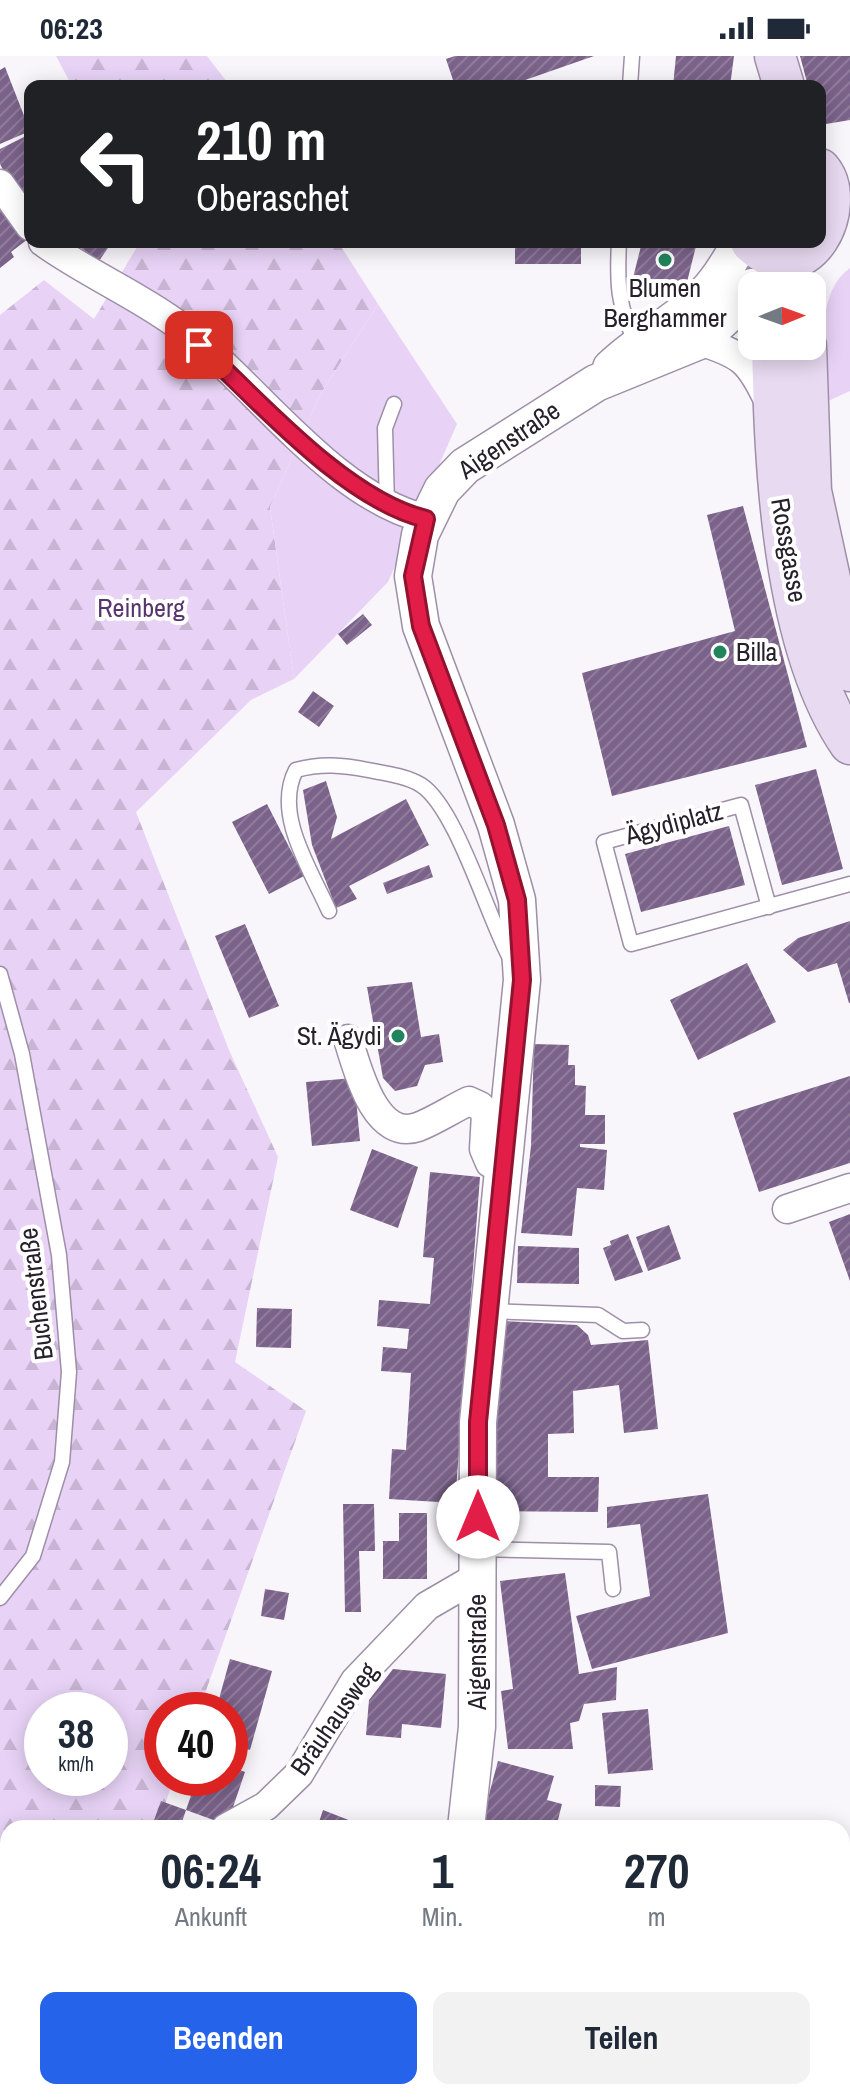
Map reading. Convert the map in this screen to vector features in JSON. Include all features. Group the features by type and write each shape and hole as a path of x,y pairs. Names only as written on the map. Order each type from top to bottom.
{"main road":[{"path":"755,80 757,56"},
{"path":"775,56 782,80"},
{"path":"827,245 839,197 832,171"},
{"path":"756,266 818,248"},
{"name":"Rossgasse","path":"772,360 783,536 794,592 828,704 850,744"},
{"name":"Rossgasse","path":"806,360 811,491 850,671"}],"street":[{"path":"0,184 24,218"},
{"path":"53,248 179,326 303,443 387,507 426,519"},
{"name":"Aigenstraße","path":"596,383 637,343 697,301 713,285 756,266"},
{"name":"Aigenstraße","path":"467,1820 477,1727 478,1422 522,980 517,900 496,825 421,626 413,576 426,519 442,490 465,466 596,383 699,341 733,310 756,266"},
{"path":"699,341 736,353 746,361 773,411"},
{"path":"348,1039 362,1087 379,1114 403,1129 417,1128 469,1101 480,1106 486,1114 484,1149 490,1163 503,1165"},
{"path":"787,1209 850,1188"},
{"name":"Bräuhausweg","path":"241,1820 266,1806 299,1774 355,1681 427,1606 477,1563"}],"lane":[{"path":"630,80 632,56"},
{"path":"619,248 616,290 626,325 637,343"},
{"path":"387,507 385,428 394,404"},
{"path":"329,911 292,824 288,787 296,770 313,765 342,765 421,785 432,795 458,838 493,927 522,980"},
{"name":"Ägydiplatz","path":"769,907 741,805 604,842 631,944 769,907 850,884"},
{"name":"Buchenstraße","path":"0,974 22,1054 59,1255 69,1372 62,1462 33,1556 0,1598"},
{"path":"489,1311 598,1315 623,1331 642,1330"},
{"path":"477,1563 609,1552 613,1589"}],"green space":[{"path":"56,56 207,56 225,80 69,80"},
{"name":"Reinberg","path":"136,248 342,248 378,304 320,395 270,507 294,679 251,700 136,812 229,1050 278,1157 235,1362 306,1411 205,1692 144,1692 144,1796 168,1796 160,1820 0,1820 0,315 44,280 94,319"},
{"path":"850,268 850,391 824,403 826,311 838,279"},
{"path":"378,304 457,424 388,582 294,679 270,507 320,395"}],"building":[{"path":"455,56 594,56 525,80 453,80 446,59"},
{"path":"676,56 734,56 731,80 674,80"},
{"path":"800,56 850,56 850,120 826,124 826,80 806,80"},
{"path":"5,67 24,116 24,134 0,144 0,70"},
{"path":"24,137 23,209 0,164 0,149"},
{"path":"0,199 24,233 24,242 11,252 14,257 0,268"},
{"path":"81,248 108,248 99,261"},
{"path":"515,248 581,248 581,264 515,264"},
{"name":"Blumen Berghammer","path":"640,248 696,248 685,290 633,278"},
{"name":"Billa","path":"743,506 807,747 612,796 582,673 735,631 707,515"},
{"path":"363,614 372,625 347,645 338,634"},
{"path":"313,691 334,706 319,727 298,712"},
{"path":"816,769 843,869 782,885 755,785"},
{"path":"326,781 337,817 331,839 406,799 429,845 349,886 357,899 336,908 312,845 303,790"},
{"path":"267,804 304,876 269,894 232,822"},
{"path":"729,826 745,885 641,912 625,854"},
{"path":"429,865 433,877 387,894 383,883"},
{"path":"850,921 849,1003 837,963 808,972 783,950 798,938"},
{"path":"245,924 279,1006 249,1018 215,936"},
{"path":"747,963 776,1022 698,1060 670,1000"},
{"name":"St. Ägydi","path":"412,982 421,1037 439,1034 443,1062 425,1065 417,1086 395,1091 383,1078 367,987"},
{"path":"534,1044 569,1045 568,1065 575,1065 575,1085 586,1086 585,1115 605,1115 605,1144 580,1144 580,1147 607,1150 604,1190 577,1188 572,1236 521,1233 531,1146"},
{"path":"850,1076 850,1163 759,1192 733,1113"},
{"path":"354,1078 360,1141 312,1146 306,1082"},
{"path":"372,1149 418,1167 398,1228 350,1210"},
{"path":"430,1172 480,1177 455,1503 389,1499 392,1449 406,1450 411,1373 381,1371 383,1347 407,1349 409,1329 377,1326 379,1300 430,1304 434,1258 423,1257"},
{"path":"850,1214 850,1281 829,1222"},
{"path":"669,1225 681,1259 648,1271 636,1237"},
{"path":"628,1234 643,1272 615,1281 603,1248 611,1245 610,1241"},
{"path":"518,1246 579,1248 579,1284 517,1283"},
{"path":"257,1308 292,1309 291,1348 256,1347"},
{"path":"502,1321 577,1325 588,1335 591,1345 648,1340 658,1429 624,1433 619,1385 573,1391 574,1433 548,1434 548,1477 599,1477 598,1512 493,1511"},
{"path":"708,1494 728,1633 592,1669 576,1616 650,1596 640,1524 607,1528 607,1507"},
{"path":"343,1504 374,1504 375,1551 359,1551 361,1612 345,1612"},
{"path":"399,1513 427,1513 427,1579 383,1579 383,1541 399,1541"},
{"path":"565,1573 579,1674 617,1667 616,1700 584,1704 579,1721 570,1723 573,1749 508,1749 501,1691 513,1689 500,1581"},
{"path":"265,1589 289,1593 284,1620 261,1616"},
{"path":"230,1659 272,1671 250,1750 248,1692 221,1692"},
{"path":"393,1669 446,1674 441,1728 402,1724 401,1738 366,1735 369,1700"},
{"path":"648,1709 653,1770 608,1774 602,1713"},
{"path":"498,1761 554,1776 547,1800 562,1804 558,1820 482,1820"},
{"path":"595,1785 621,1786 620,1807 595,1806"},
{"path":"191,1796 237,1796 230,1816 223,1813 220,1820 186,1810"},
{"path":"161,1801 186,1810 183,1820 154,1820"},
{"path":"323,1810 349,1820 320,1820"}],"place":[{"name":"Blumen Berghammer","path":"665,260"},
{"name":"Billa","path":"720,652"},
{"name":"St. Ägydi","path":"398,1036"}],"route":[{"path":"199,345 303,443 387,507 426,519 413,576 421,626 496,825 517,900 522,980 478,1422 478,1517"}]}
